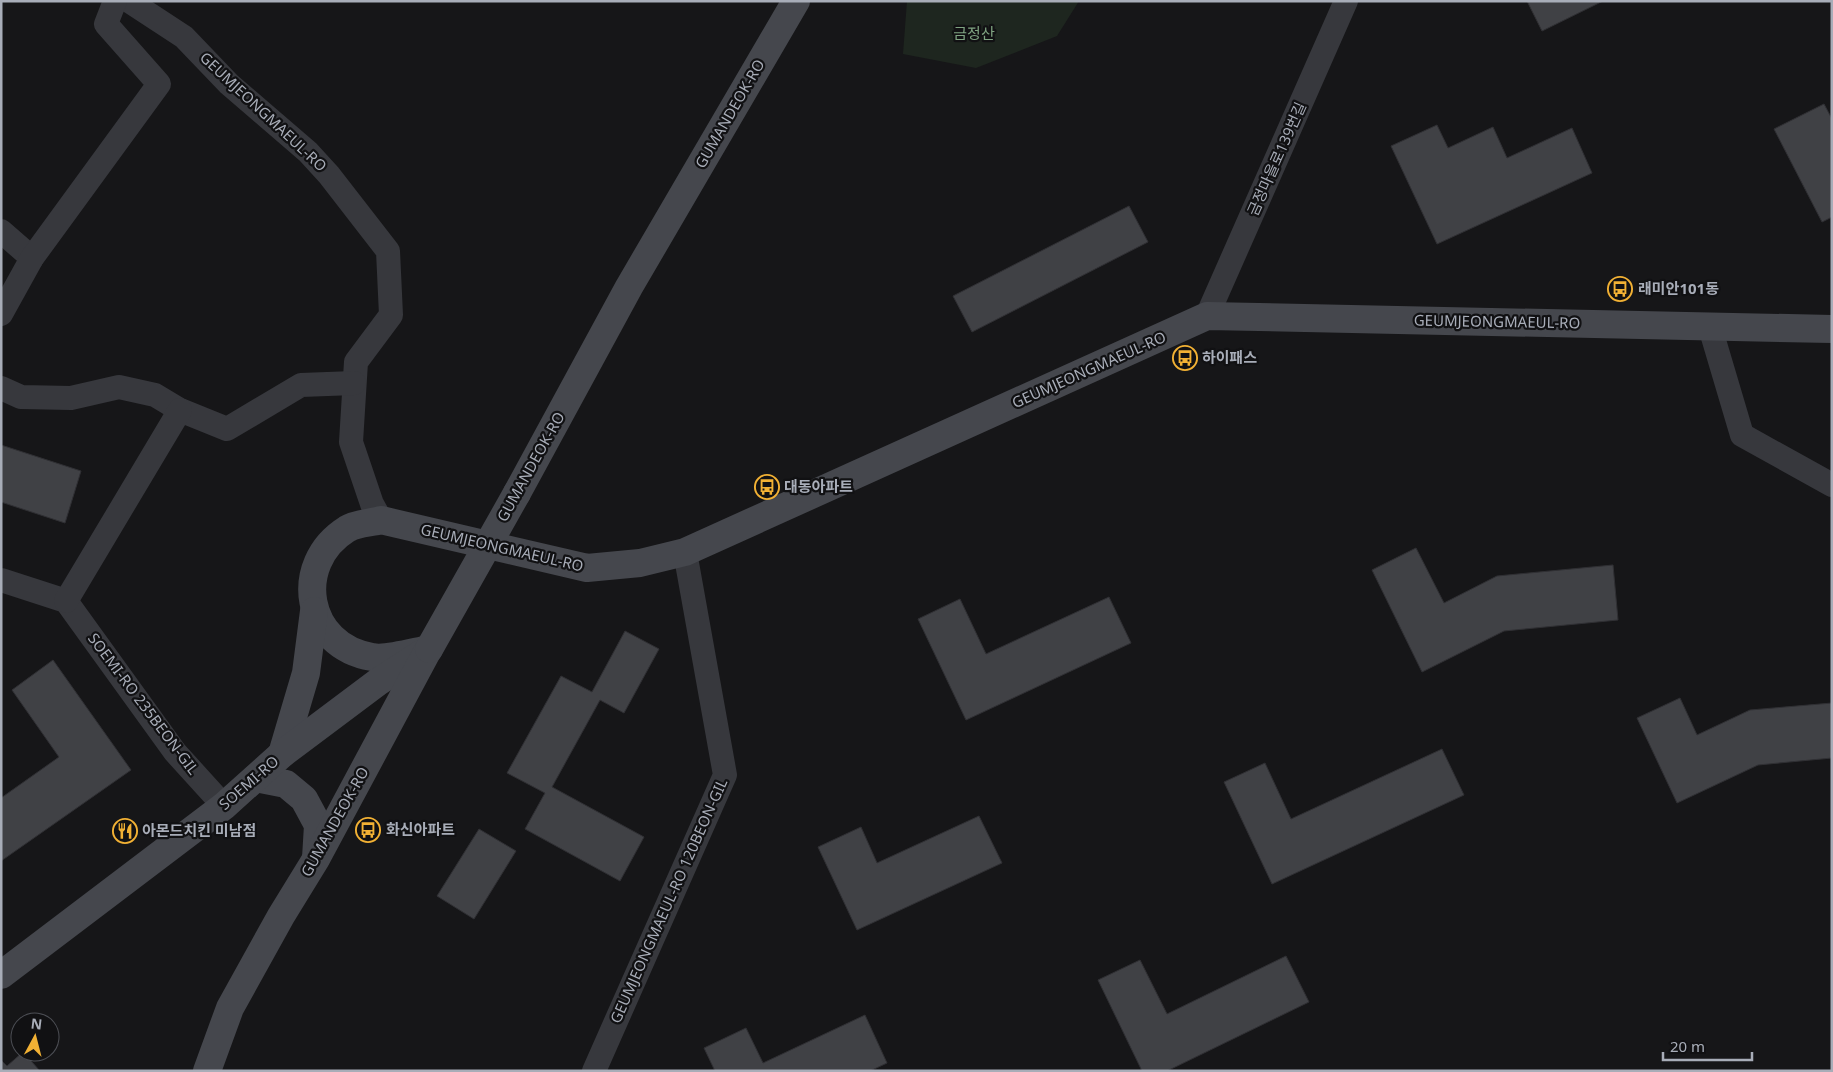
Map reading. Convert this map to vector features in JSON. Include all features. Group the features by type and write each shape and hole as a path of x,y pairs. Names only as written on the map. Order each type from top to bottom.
{"main road":[{"name":"GUMANDEOK-RO","path":"207,1071 230,1008 281,916 316,859 428,650 518,493 629,287 796,1"},
{"name":"GEUMJEONGMAEUL-RO","path":"428,650 373,658 351,651 327,632 314,610 312,581 324,550 348,528 381,520 587,568 640,563 685,552 1208,316 1832,329"},
{"path":"282,754 306,673 314,610"},
{"name":"SOEMI-RO","path":"1,976 224,806 282,754 378,682 428,650"},
{"path":"256,778 286,784 304,799 318,825 316,859"}],"street":[{"path":"1,314 32,258 159,84 106,24 115,1"},
{"name":"GEUMJEONGMAEUL-RO","path":"129,1 184,37 229,84 308,152 329,174 388,251 391,315 356,362 351,442 372,504 381,520"},
{"name":"금정마을로139번길","path":"1208,316 1346,1"},
{"path":"1,231 32,258"},
{"path":"1710,327 1742,435 1832,485"},
{"path":"1,388 21,397 71,398 119,387 155,395 180,410 227,429 302,385 354,383"},
{"path":"1,580 66,601 180,410"},
{"name":"GEUMJEONGMAEUL-RO 120BEON-GIL","path":"594,1071 725,775 685,552"},
{"name":"SOEMI-RO 235BEON-GIL","path":"66,601 175,752 224,806"}],"green space":[{"name":"금정산","path":"907,1 1079,1 1057,36 976,68 903,54"}],"building":[{"path":"1527,1 1603,1 1542,31"},
{"path":"1824,104 1832,119 1832,217 1822,222 1774,129"},
{"path":"1437,125 1448,148 1493,127 1507,158 1572,128 1592,173 1437,244 1391,146"},
{"path":"1129,206 1148,242 972,332 953,296"},
{"path":"1,445 81,471 65,523 1,502"},
{"path":"1416,548 1444,603 1497,576 1613,565 1618,620 1504,631 1422,672 1372,570"},
{"path":"1109,597 1131,643 966,720 918,619 960,599 986,654"},
{"path":"625,631 659,649 624,713 600,700 552,787 644,837 620,881 525,829 545,793 507,773 561,676 592,692"},
{"path":"53,660 131,770 1,861 1,798 59,757 12,690"},
{"path":"1680,698 1697,735 1750,710 1832,703 1832,758 1758,765 1677,803 1637,718"},
{"path":"1442,749 1464,795 1272,884 1224,782 1265,763 1291,819"},
{"path":"979,816 1002,863 857,930 818,847 861,827 877,863"},
{"path":"479,829 516,851 474,919 437,896"},
{"path":"1286,956 1309,1002 1167,1071 1142,1071 1098,980 1140,960 1167,1014"},
{"path":"865,1015 887,1063 870,1071 715,1071 704,1048 746,1028 763,1063"},
{"path":"1,1060 7,1066 12,1062 32,1062 40,1071 1,1071"}],"place":[{"name":"래미안101동","path":"1620,289"},
{"name":"하이패스","path":"1185,358"},
{"name":"대동아파트","path":"767,487"},
{"name":"화신아파트","path":"368,830"},
{"name":"아몬드치킨 미남점","path":"125,831"}]}
